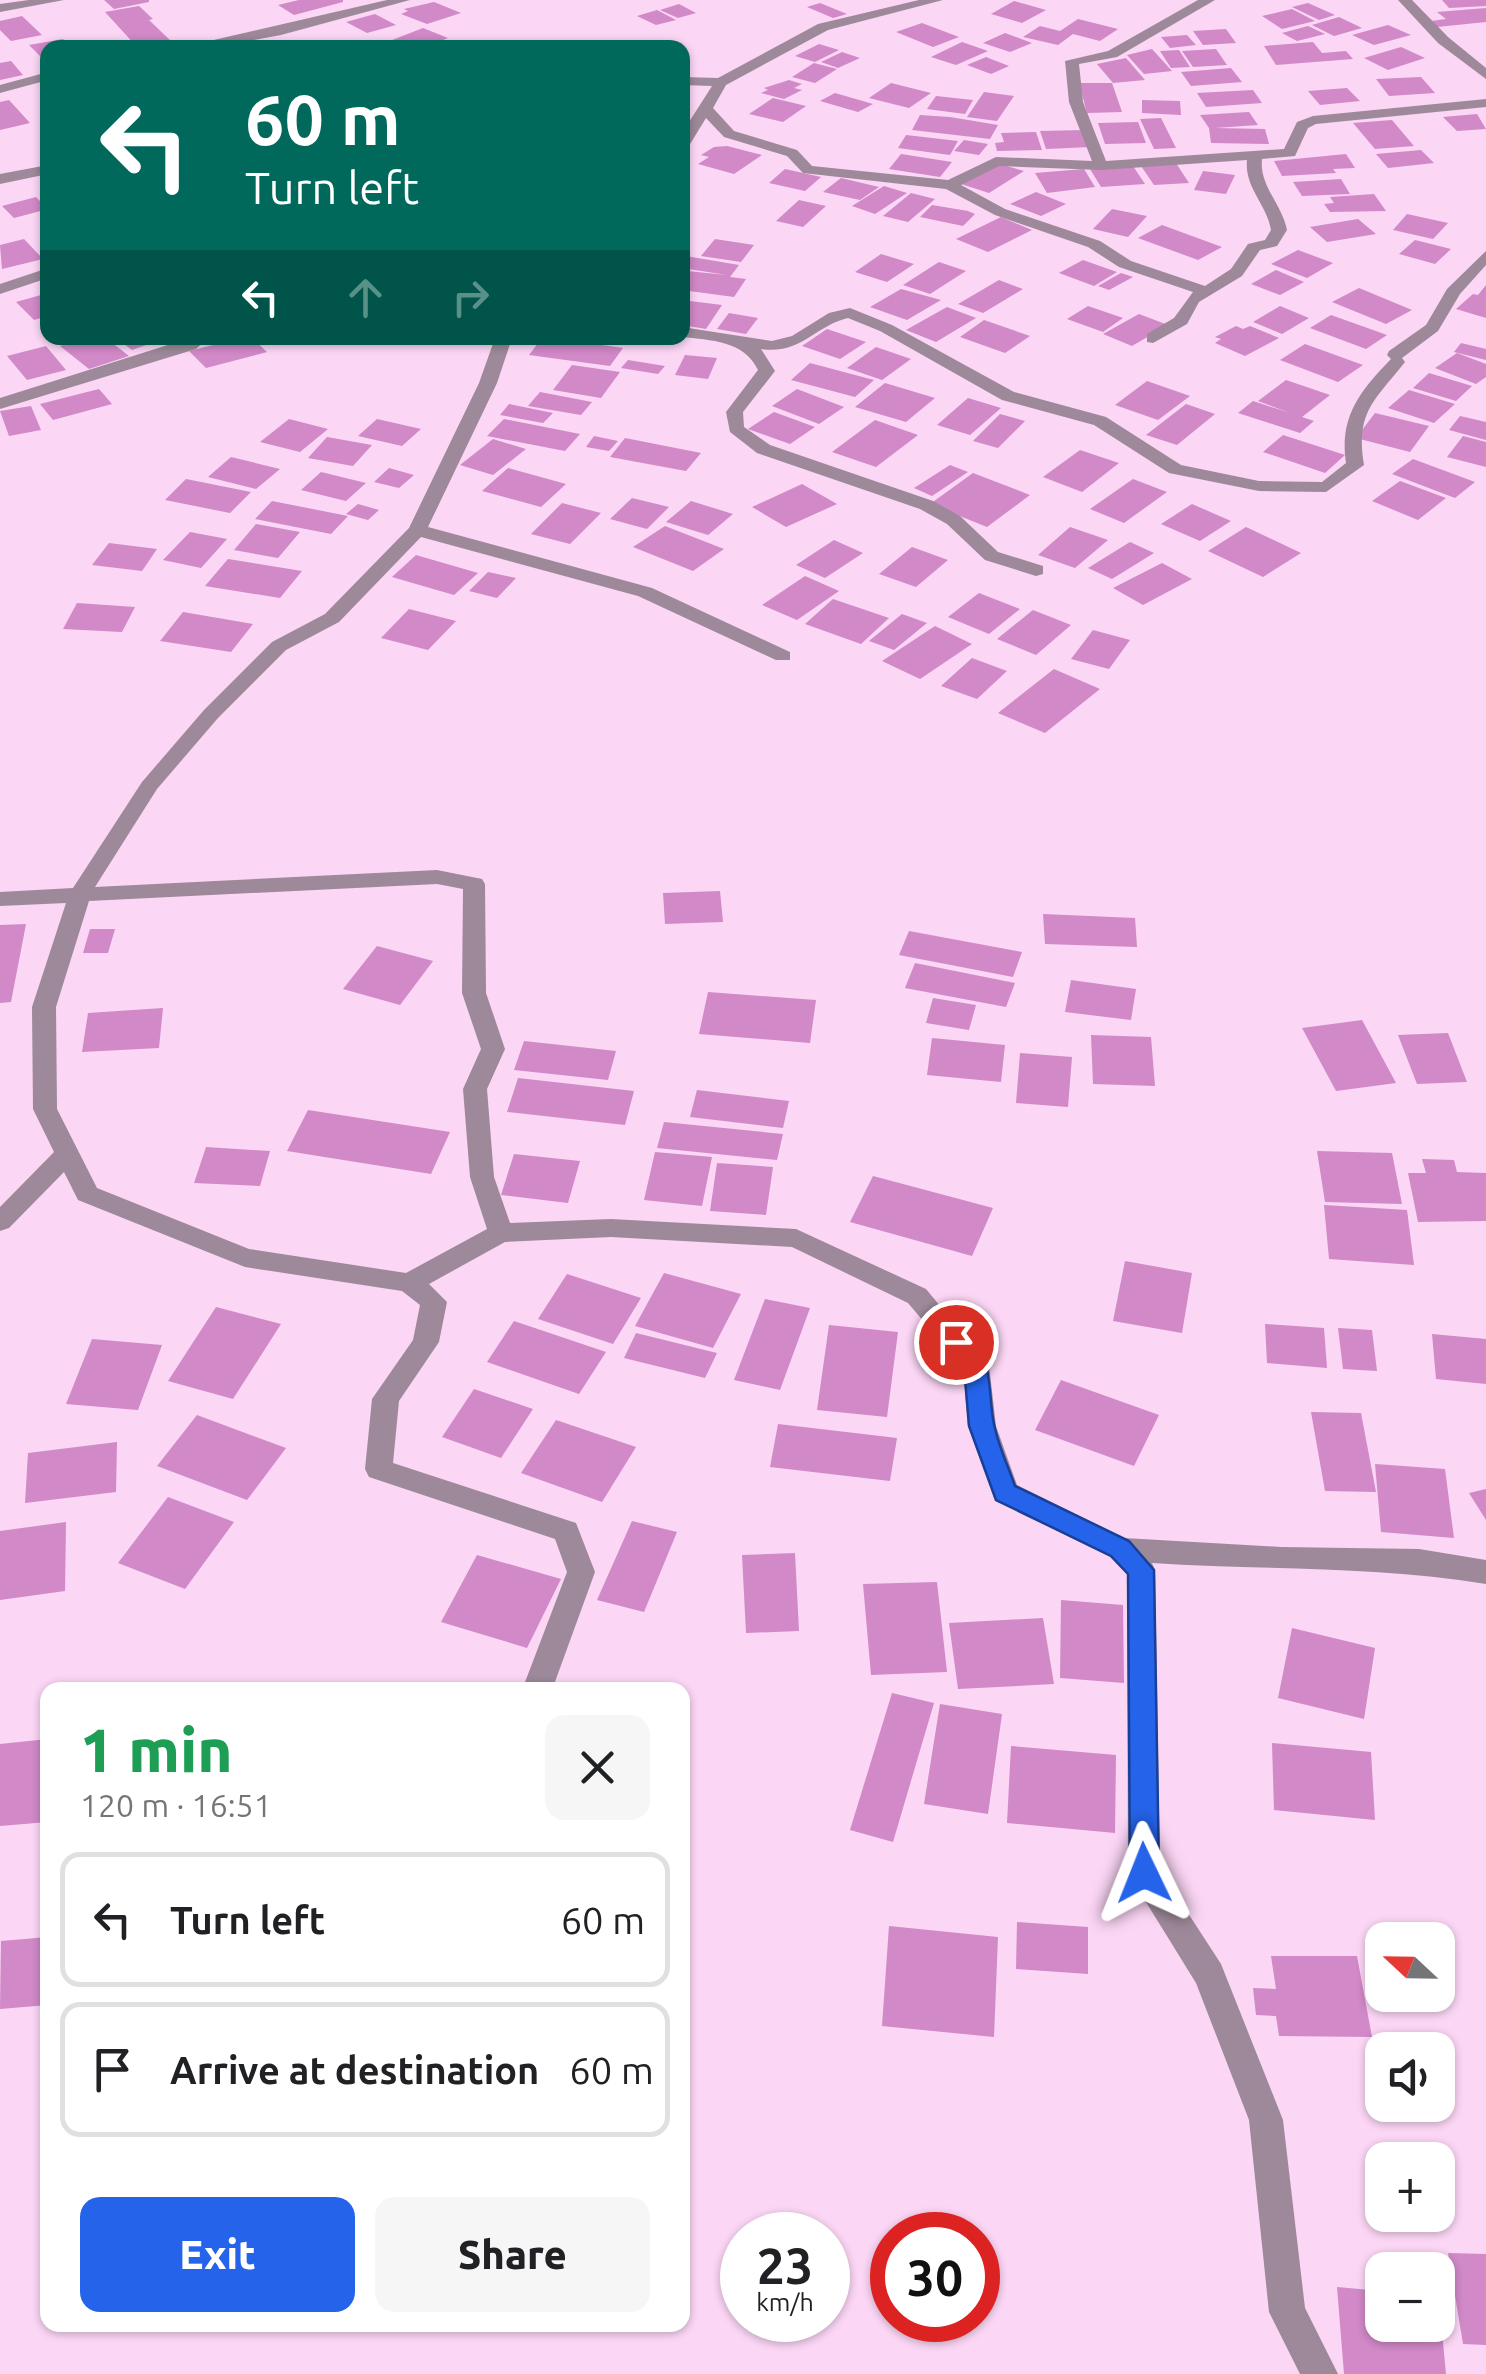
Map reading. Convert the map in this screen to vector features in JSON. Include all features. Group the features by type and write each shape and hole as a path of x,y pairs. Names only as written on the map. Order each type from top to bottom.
{"street":[{"path":"0,8 57,0"},
{"path":"231,40 403,0"},
{"path":"690,81 721,82 823,28 936,0"},
{"path":"1101,166 1076,104 1070,82 1072,61 1112,54 1208,0"},
{"path":"1406,0 1443,40 1486,75"},
{"path":"0,89 40,78"},
{"path":"690,136 721,82"},
{"path":"950,185 996,161 1101,166 1290,153 1302,125 1313,120 1486,103"},
{"path":"708,110 729,134"},
{"path":"690,140 729,134 792,153 808,170 950,185 1000,212 1094,244 1125,264 1202,290"},
{"path":"1152,338 1182,320 1184,307 1202,290 1224,283 1244,266 1254,248 1271,243 1279,230 1276,213 1251,171 1254,158"},
{"path":"0,179 40,171"},
{"path":"690,333 772,346 798,340 834,316 850,313 886,328 1008,396 1100,421 1175,469 1259,486 1326,487 1355,465 1349,438 1361,399 1396,359 1432,328 1454,292 1486,256"},
{"path":"0,289 40,276"},
{"path":"739,341 764,360 766,371 739,401 734,414 735,427 746,440 836,477 903,496 958,524 984,552 1006,564 1036,570"},
{"path":"0,404 190,345"},
{"path":"498,345 488,383 417,530 332,618 280,646 211,714 149,786 80,894 44,1007 44,1108 86,1194 245,1258 409,1282 434,1302 426,1342 386,1399 379,1469 566,1531 582,1572 540,1682"},
{"path":"417,530 645,592 784,656"},
{"path":"0,899 437,876 474,884 474,992 493,1049 475,1088 482,1177 501,1233"},
{"path":"0,1222 67,1154"},
{"path":"409,1282 501,1233 612,1228 796,1238 917,1296 976,1365 982,1426 1005,1492 1120,1548 1141,1570 1144,1873 1209,1975 1266,2120 1288,2312 1320,2374"},
{"path":"1120,1548 1280,1559 1419,1560 1486,1572"}],"building":[{"path":"104,0 149,0 149,2 114,9"},
{"path":"299,0 343,2 294,15 278,5"},
{"path":"1442,0 1486,0 1486,6 1449,8"},
{"path":"1014,1 1046,10 1022,23 991,14"},
{"path":"434,2 461,13 427,24 401,14 408,11 404,9"},
{"path":"820,3 847,14 833,18 807,7"},
{"path":"1308,3 1335,15 1319,20 1292,7"},
{"path":"679,4 696,13 678,18 660,10"},
{"path":"139,6 170,40 131,40 105,12"},
{"path":"1486,8 1486,22 1437,27 1431,21 1446,19 1437,12"},
{"path":"1292,9 1315,21 1282,29 1262,16"},
{"path":"657,10 676,20 656,25 637,16"},
{"path":"375,14 396,25 367,33 346,22"},
{"path":"22,16 42,35 11,41 0,30 0,21"},
{"path":"1339,17 1362,28 1334,36 1312,25"},
{"path":"1078,19 1118,29 1100,41 1073,34 1058,45 1023,37 1040,26 1060,31"},
{"path":"922,23 959,37 933,47 896,32"},
{"path":"1388,25 1411,35 1374,45 1352,35"},
{"path":"1308,26 1325,34 1297,41 1282,33"},
{"path":"423,28 448,38 443,40 392,40"},
{"path":"1226,29 1236,43 1203,45 1193,31"},
{"path":"1005,33 1032,43 1010,52 983,43"},
{"path":"1187,35 1196,45 1170,48 1161,37"},
{"path":"962,42 988,51 956,65 931,57"},
{"path":"1313,42 1322,53 1346,51 1353,59 1276,65 1264,46"},
{"path":"40,43 40,56 29,45"},
{"path":"819,44 839,50 815,62 795,56"},
{"path":"1401,47 1425,58 1388,70 1364,58"},
{"path":"1152,49 1172,71 1144,74 1127,55"},
{"path":"1216,49 1227,65 1193,67 1182,51"},
{"path":"1179,50 1190,67 1171,68 1160,51"},
{"path":"842,52 860,58 838,68 821,62"},
{"path":"986,57 1009,66 991,74 967,65"},
{"path":"1126,58 1145,80 1113,83 1097,64"},
{"path":"11,61 23,75 0,80 0,63"},
{"path":"814,63 837,69 815,83 792,77"},
{"path":"1231,68 1242,82 1191,86 1181,72"},
{"path":"1421,77 1435,93 1389,96 1376,79"},
{"path":"789,80 802,84 794,88 802,90 784,99 761,93 768,90 764,88"},
{"path":"891,83 931,93 909,108 869,98"},
{"path":"1079,83 1112,83 1122,112 1087,113"},
{"path":"1347,88 1360,101 1320,105 1308,91"},
{"path":"1253,90 1262,103 1206,107 1197,93"},
{"path":"984,92 1014,96 997,121 967,117"},
{"path":"835,93 873,104 858,112 820,101"},
{"path":"936,96 973,100 965,114 927,109"},
{"path":"773,98 806,106 783,122 749,114"},
{"path":"9,100 30,123 0,130 0,102"},
{"path":"1142,100 1180,101 1181,115 1142,113"},
{"path":"1249,112 1258,125 1215,128 1265,129 1269,144 1211,143 1209,128 1200,115"},
{"path":"1477,114 1486,129 1457,131 1443,117"},
{"path":"920,115 998,125 990,139 912,130"},
{"path":"1161,118 1176,148 1154,149 1140,119"},
{"path":"1392,120 1414,146 1375,149 1353,123"},
{"path":"1138,122 1146,143 1105,144 1098,123"},
{"path":"1084,130 1091,147 1046,149 1040,131"},
{"path":"1036,132 1042,150 997,151 995,143 1004,142 1001,133"},
{"path":"906,135 958,141 950,155 898,148"},
{"path":"964,140 988,144 979,155 954,151"},
{"path":"727,146 762,155 734,174 698,164 709,157 701,155 714,147"},
{"path":"1421,150 1434,163 1388,168 1376,154"},
{"path":"901,154 952,162 940,177 889,169"},
{"path":"1346,154 1355,168 1333,169 1336,173 1282,176 1274,161"},
{"path":"996,163 1024,171 989,193 961,184"},
{"path":"1176,163 1189,183 1154,185 1141,166"},
{"path":"1133,166 1145,184 1101,187 1090,169"},
{"path":"785,169 821,177 805,191 769,183"},
{"path":"1084,169 1095,187 1047,193 1035,173"},
{"path":"1203,171 1235,175 1226,194 1194,190"},
{"path":"841,178 879,187 860,200 823,192"},
{"path":"1341,179 1350,194 1302,196 1293,182"},
{"path":"884,186 907,193 875,214 852,206"},
{"path":"1036,192 1066,204 1041,216 1010,204"},
{"path":"911,193 935,199 908,222 883,216"},
{"path":"1374,194 1386,211 1330,212 1324,204 1334,203 1330,197"},
{"path":"36,197 40,211 14,218 2,206"},
{"path":"799,200 826,206 803,227 776,221"},
{"path":"932,205 975,214 963,226 920,217"},
{"path":"1112,209 1147,216 1128,237 1093,229"},
{"path":"1407,214 1448,223 1433,239 1393,230"},
{"path":"1001,217 1032,230 988,252 956,239"},
{"path":"1358,219 1376,234 1327,242 1310,227"},
{"path":"1162,225 1222,247 1198,260 1138,238"},
{"path":"24,239 40,260 2,269 0,245"},
{"path":"715,239 754,245 741,262 701,256"},
{"path":"1415,240 1451,249 1435,264 1399,254"},
{"path":"1298,250 1333,263 1307,278 1271,264"},
{"path":"881,254 914,264 887,282 855,272"},
{"path":"690,257 739,265 730,277 746,279 734,297 690,291 690,271 727,275 690,269"},
{"path":"1083,260 1117,272 1094,286 1059,273"},
{"path":"939,262 966,271 930,294 903,285"},
{"path":"1276,270 1304,282 1280,295 1251,284"},
{"path":"1121,273 1133,277 1109,290 1098,286"},
{"path":"999,280 1023,289 983,313 958,304"},
{"path":"1486,285 1486,318 1456,309 1473,294 1478,295"},
{"path":"1359,288 1412,310 1386,324 1332,302"},
{"path":"901,289 941,300 907,320 870,307"},
{"path":"40,295 40,318 34,320 16,302"},
{"path":"690,301 722,305 706,329 690,326"},
{"path":"1088,306 1123,318 1103,332 1067,319"},
{"path":"1280,306 1309,318 1282,334 1253,322"},
{"path":"947,307 976,318 936,342 906,330"},
{"path":"729,313 758,318 746,334 717,329"},
{"path":"1139,314 1168,325 1132,346 1103,334"},
{"path":"1331,315 1387,335 1366,349 1310,328"},
{"path":"984,320 1030,336 1005,353 960,337"},
{"path":"1236,326 1250,326 1279,338 1245,356 1215,343 1221,339 1215,337"},
{"path":"827,329 866,342 840,359 802,346"},
{"path":"1461,343 1486,349 1486,360 1454,352"},
{"path":"1305,344 1363,365 1338,382 1280,360"},
{"path":"115,345 129,356 89,369 60,346"},
{"path":"213,345 260,345 267,352 206,368 189,351"},
{"path":"537,345 623,348 610,366 529,355"},
{"path":"46,346 66,370 27,380 7,356"},
{"path":"876,347 911,359 882,380 847,368"},
{"path":"1457,353 1486,364 1486,377 1476,384 1435,368"},
{"path":"685,355 717,358 708,379 675,375"},
{"path":"628,360 665,366 658,374 621,368"},
{"path":"810,363 874,380 855,397 791,380"},
{"path":"572,365 620,372 601,398 553,390"},
{"path":"1429,373 1472,386 1456,401 1413,388"},
{"path":"1286,380 1330,395 1302,417 1314,421 1300,433 1238,413 1253,401 1290,413 1258,401"},
{"path":"1147,381 1190,396 1158,420 1115,405"},
{"path":"885,383 935,398 906,422 855,407"},
{"path":"99,389 112,404 53,420 40,404"},
{"path":"797,389 844,407 819,424 772,406"},
{"path":"1409,390 1455,404 1434,423 1388,408"},
{"path":"540,392 592,402 581,415 528,406"},
{"path":"968,398 1001,408 970,435 937,425"},
{"path":"509,404 553,413 543,423 500,415"},
{"path":"1186,404 1215,414 1177,445 1146,435"},
{"path":"31,406 41,430 9,436 0,411"},
{"path":"774,412 815,427 790,444 748,429"},
{"path":"1375,413 1429,426 1410,452 1356,438"},
{"path":"1000,414 1025,421 998,448 973,441"},
{"path":"1460,416 1486,422 1486,440 1449,430"},
{"path":"289,419 328,429 300,452 260,442"},
{"path":"377,419 421,429 402,446 358,436"},
{"path":"504,419 580,434 565,451 487,436"},
{"path":"875,420 918,435 876,467 832,452"},
{"path":"1283,435 1345,455 1325,473 1263,452"},
{"path":"594,436 618,441 609,451 586,447"},
{"path":"1463,436 1486,442 1486,467 1447,457"},
{"path":"327,437 372,445 353,466 308,458"},
{"path":"625,438 701,453 686,471 610,457"},
{"path":"493,439 526,449 493,475 460,465"},
{"path":"1080,450 1119,463 1082,492 1043,477"},
{"path":"231,457 280,469 256,489 208,477"},
{"path":"1413,459 1475,482 1455,498 1392,474"},
{"path":"950,465 968,472 932,496 914,488"},
{"path":"389,468 414,475 399,488 374,482"},
{"path":"508,468 566,484 541,507 482,491"},
{"path":"321,472 366,483 346,501 301,490"},
{"path":"973,473 1030,495 987,527 930,504"},
{"path":"186,479 251,492 230,513 165,500"},
{"path":"1133,479 1167,492 1124,523 1090,509"},
{"path":"1400,481 1446,498 1418,520 1372,501"},
{"path":"802,484 837,504 786,527 752,507"},
{"path":"632,498 669,507 647,529 610,519"},
{"path":"272,501 348,516 331,534 255,519"},
{"path":"691,501 733,514 708,535 666,522"},
{"path":"562,503 601,513 570,544 531,534"},
{"path":"358,504 379,510 368,520 346,514"},
{"path":"1192,504 1231,521 1200,541 1161,524"},
{"path":"256,524 300,532 278,558 234,550"},
{"path":"665,526 724,549 693,571 633,547"},
{"path":"1070,527 1108,540 1075,568 1038,555"},
{"path":"1246,527 1301,553 1263,577 1208,551"},
{"path":"190,532 227,539 201,568 163,560"},
{"path":"834,540 863,553 825,578 796,565"},
{"path":"1130,542 1154,553 1112,579 1088,568"},
{"path":"109,543 157,549 142,571 92,565"},
{"path":"912,547 948,560 916,587 879,574"},
{"path":"416,555 478,573 454,595 392,577"},
{"path":"228,559 302,571 280,598 205,586"},
{"path":"1162,563 1192,579 1143,605 1113,588"},
{"path":"488,572 516,578 497,598 469,591"},
{"path":"805,576 839,591 797,620 762,605"},
{"path":"979,593 1020,609 989,634 948,617"},
{"path":"833,599 889,618 861,644 805,624"},
{"path":"77,603 135,607 122,632 63,629"},
{"path":"409,609 456,621 428,650 381,638"},
{"path":"1033,610 1071,625 1036,655 997,639"},
{"path":"183,612 253,624 231,652 160,641"},
{"path":"902,614 927,623 894,650 869,641"},
{"path":"935,626 972,644 920,679 882,661"},
{"path":"1093,630 1130,640 1109,669 1071,659"},
{"path":"972,658 1007,671 977,699 941,686"},
{"path":"1054,669 1100,689 1045,733 998,713"},
{"path":"720,891 723,922 665,924 663,893"},
{"path":"1043,914 1135,918 1137,947 1045,944"},
{"path":"26,924 11,1002 0,1003 0,925"},
{"path":"90,929 115,929 108,953 83,953"},
{"path":"909,931 1022,952 1013,977 899,955"},
{"path":"377,946 433,961 400,1005 343,989"},
{"path":"915,963 1015,983 1006,1007 905,988"},
{"path":"1071,980 1136,989 1131,1020 1065,1012"},
{"path":"708,992 816,1000 810,1043 699,1034"},
{"path":"933,998 976,1005 969,1030 926,1023"},
{"path":"163,1008 159,1048 82,1052 88,1013"},
{"path":"1362,1020 1396,1083 1336,1091 1302,1028"},
{"path":"1448,1033 1467,1082 1417,1084 1398,1035"},
{"path":"1091,1035 1151,1037 1155,1086 1093,1084"},
{"path":"932,1038 1005,1045 1001,1082 927,1075"},
{"path":"524,1041 616,1051 608,1080 514,1070"},
{"path":"1020,1053 1072,1057 1068,1107 1016,1103"},
{"path":"518,1078 634,1091 625,1125 507,1112"},
{"path":"697,1090 789,1101 783,1128 690,1117"},
{"path":"308,1110 450,1132 431,1174 287,1151"},
{"path":"664,1122 783,1134 777,1160 657,1148"},
{"path":"206,1147 270,1151 260,1186 194,1183"},
{"path":"1317,1151 1392,1153 1402,1204 1325,1202"},
{"path":"655,1152 712,1157 702,1206 644,1200"},
{"path":"514,1154 580,1161 568,1203 501,1195"},
{"path":"1422,1159 1454,1160 1457,1172 1486,1173 1486,1221 1418,1222 1408,1173 1426,1173"},
{"path":"717,1163 773,1167 766,1215 710,1211"},
{"path":"873,1176 993,1208 972,1256 850,1222"},
{"path":"1324,1205 1407,1210 1414,1265 1329,1259"},
{"path":"1125,1261 1192,1273 1182,1333 1113,1321"},
{"path":"664,1273 741,1294 713,1348 635,1326"},
{"path":"567,1274 641,1298 613,1344 538,1319"},
{"path":"765,1299 810,1308 780,1390 734,1380"},
{"path":"216,1307 281,1324 233,1399 168,1381"},
{"path":"514,1321 606,1352 579,1394 487,1362"},
{"path":"1265,1324 1324,1328 1327,1368 1267,1363"},
{"path":"829,1325 898,1332 887,1417 817,1410"},
{"path":"1338,1328 1372,1330 1377,1371 1343,1369"},
{"path":"636,1333 717,1353 705,1378 624,1358"},
{"path":"1432,1334 1486,1339 1486,1384 1436,1379"},
{"path":"92,1339 162,1345 138,1410 66,1404"},
{"path":"1061,1380 1159,1415 1134,1466 1035,1430"},
{"path":"474,1389 533,1409 501,1458 442,1437"},
{"path":"1311,1412 1361,1413 1376,1492 1325,1491"},
{"path":"197,1415 286,1448 247,1500 157,1466"},
{"path":"556,1420 636,1447 602,1502 521,1473"},
{"path":"778,1424 897,1438 890,1481 770,1467"},
{"path":"117,1442 116,1492 25,1503 28,1453"},
{"path":"1375,1464 1445,1469 1454,1538 1381,1532"},
{"path":"1486,1489 1486,1520 1469,1493"},
{"path":"168,1497 234,1522 185,1589 118,1563"},
{"path":"632,1521 677,1532 644,1612 597,1600"},
{"path":"66,1522 65,1591 0,1600 0,1531"},
{"path":"795,1553 799,1631 746,1633 742,1555"},
{"path":"477,1555 561,1579 527,1648 441,1622"},
{"path":"937,1582 947,1672 871,1675 863,1584"},
{"path":"1061,1600 1123,1605 1124,1683 1060,1678"},
{"path":"1043,1618 1054,1684 958,1689 949,1623"},
{"path":"1292,1628 1375,1648 1364,1719 1278,1698"},
{"path":"892,1693 934,1703 893,1842 850,1830"},
{"path":"940,1704 1002,1714 988,1814 924,1804"},
{"path":"40,1740 40,1823 0,1826 0,1744"},
{"path":"1272,1743 1371,1752 1375,1820 1274,1810"},
{"path":"1011,1746 1116,1755 1115,1833 1007,1823"},
{"path":"1017,1922 1088,1927 1088,1974 1016,1969"},
{"path":"889,1926 998,1937 994,2037 882,2026"},
{"path":"40,1938 40,2006 0,2009 1,1941"},
{"path":"1271,1956 1357,1956 1371,2032 1365,2032 1365,2037 1279,2036 1276,2016 1256,2015 1253,1988 1276,1989"},
{"path":"1455,2253 1486,2254 1486,2345 1463,2344 1455,2295"},
{"path":"1337,2287 1365,2289 1365,2342 1443,2342 1446,2374 1344,2374"}],"route":[{"path":"956,1342 976,1365 982,1426 1005,1492 1120,1548 1141,1570 1144,1873"}]}
